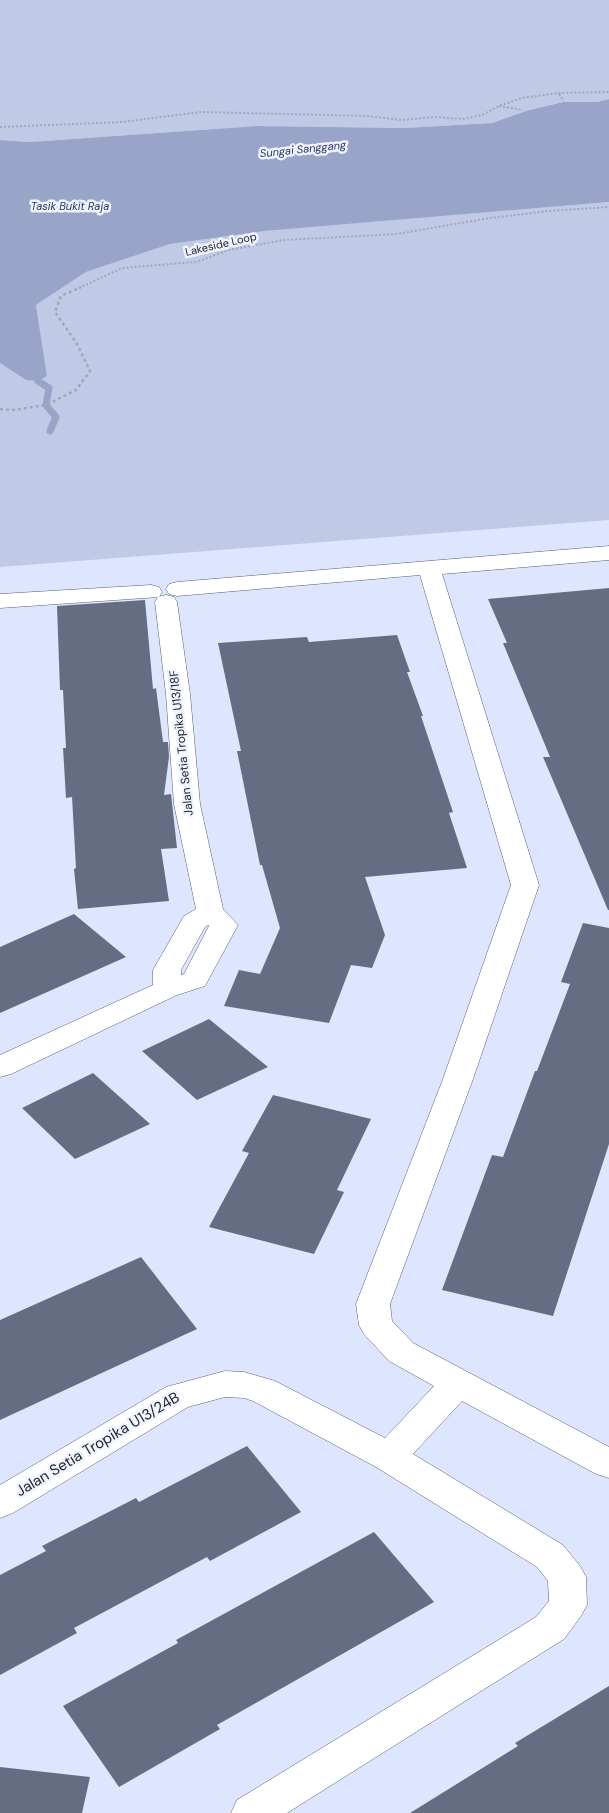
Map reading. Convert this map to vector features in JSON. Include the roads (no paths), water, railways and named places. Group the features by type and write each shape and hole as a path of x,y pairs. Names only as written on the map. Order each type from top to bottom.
{"street":[{"path":"0,601 164,594 429,568 609,553"},
{"path":"429,568 525,885 458,1079 373,1304 376,1325 401,1352 609,1464"},
{"name":"Jalan Setia Tropika U13/18F","path":"0,1067 167,989 167,970 194,922 210,912 187,804 178,694 164,594"},
{"path":"388,1457 458,1383"},
{"name":"Jalan Setia Tropika U13/24B","path":"0,1503 178,1396 225,1384 244,1385 263,1390 388,1457 550,1556 567,1577 568,1605 550,1628 252,1813"}],"water":[{"name":"Tasik Bukit Raja","path":"609,99 609,202 265,231 170,244 86,272 36,305 47,376 38,381 26,380 0,363 0,140 30,142 257,126 404,128 492,123 526,111 563,102 597,102"}],"waterway":[{"path":"38,381 49,388 46,405 56,417 50,431"}],"water label":[{"name":"Sungai Sanggang","path":"303,150"}]}
